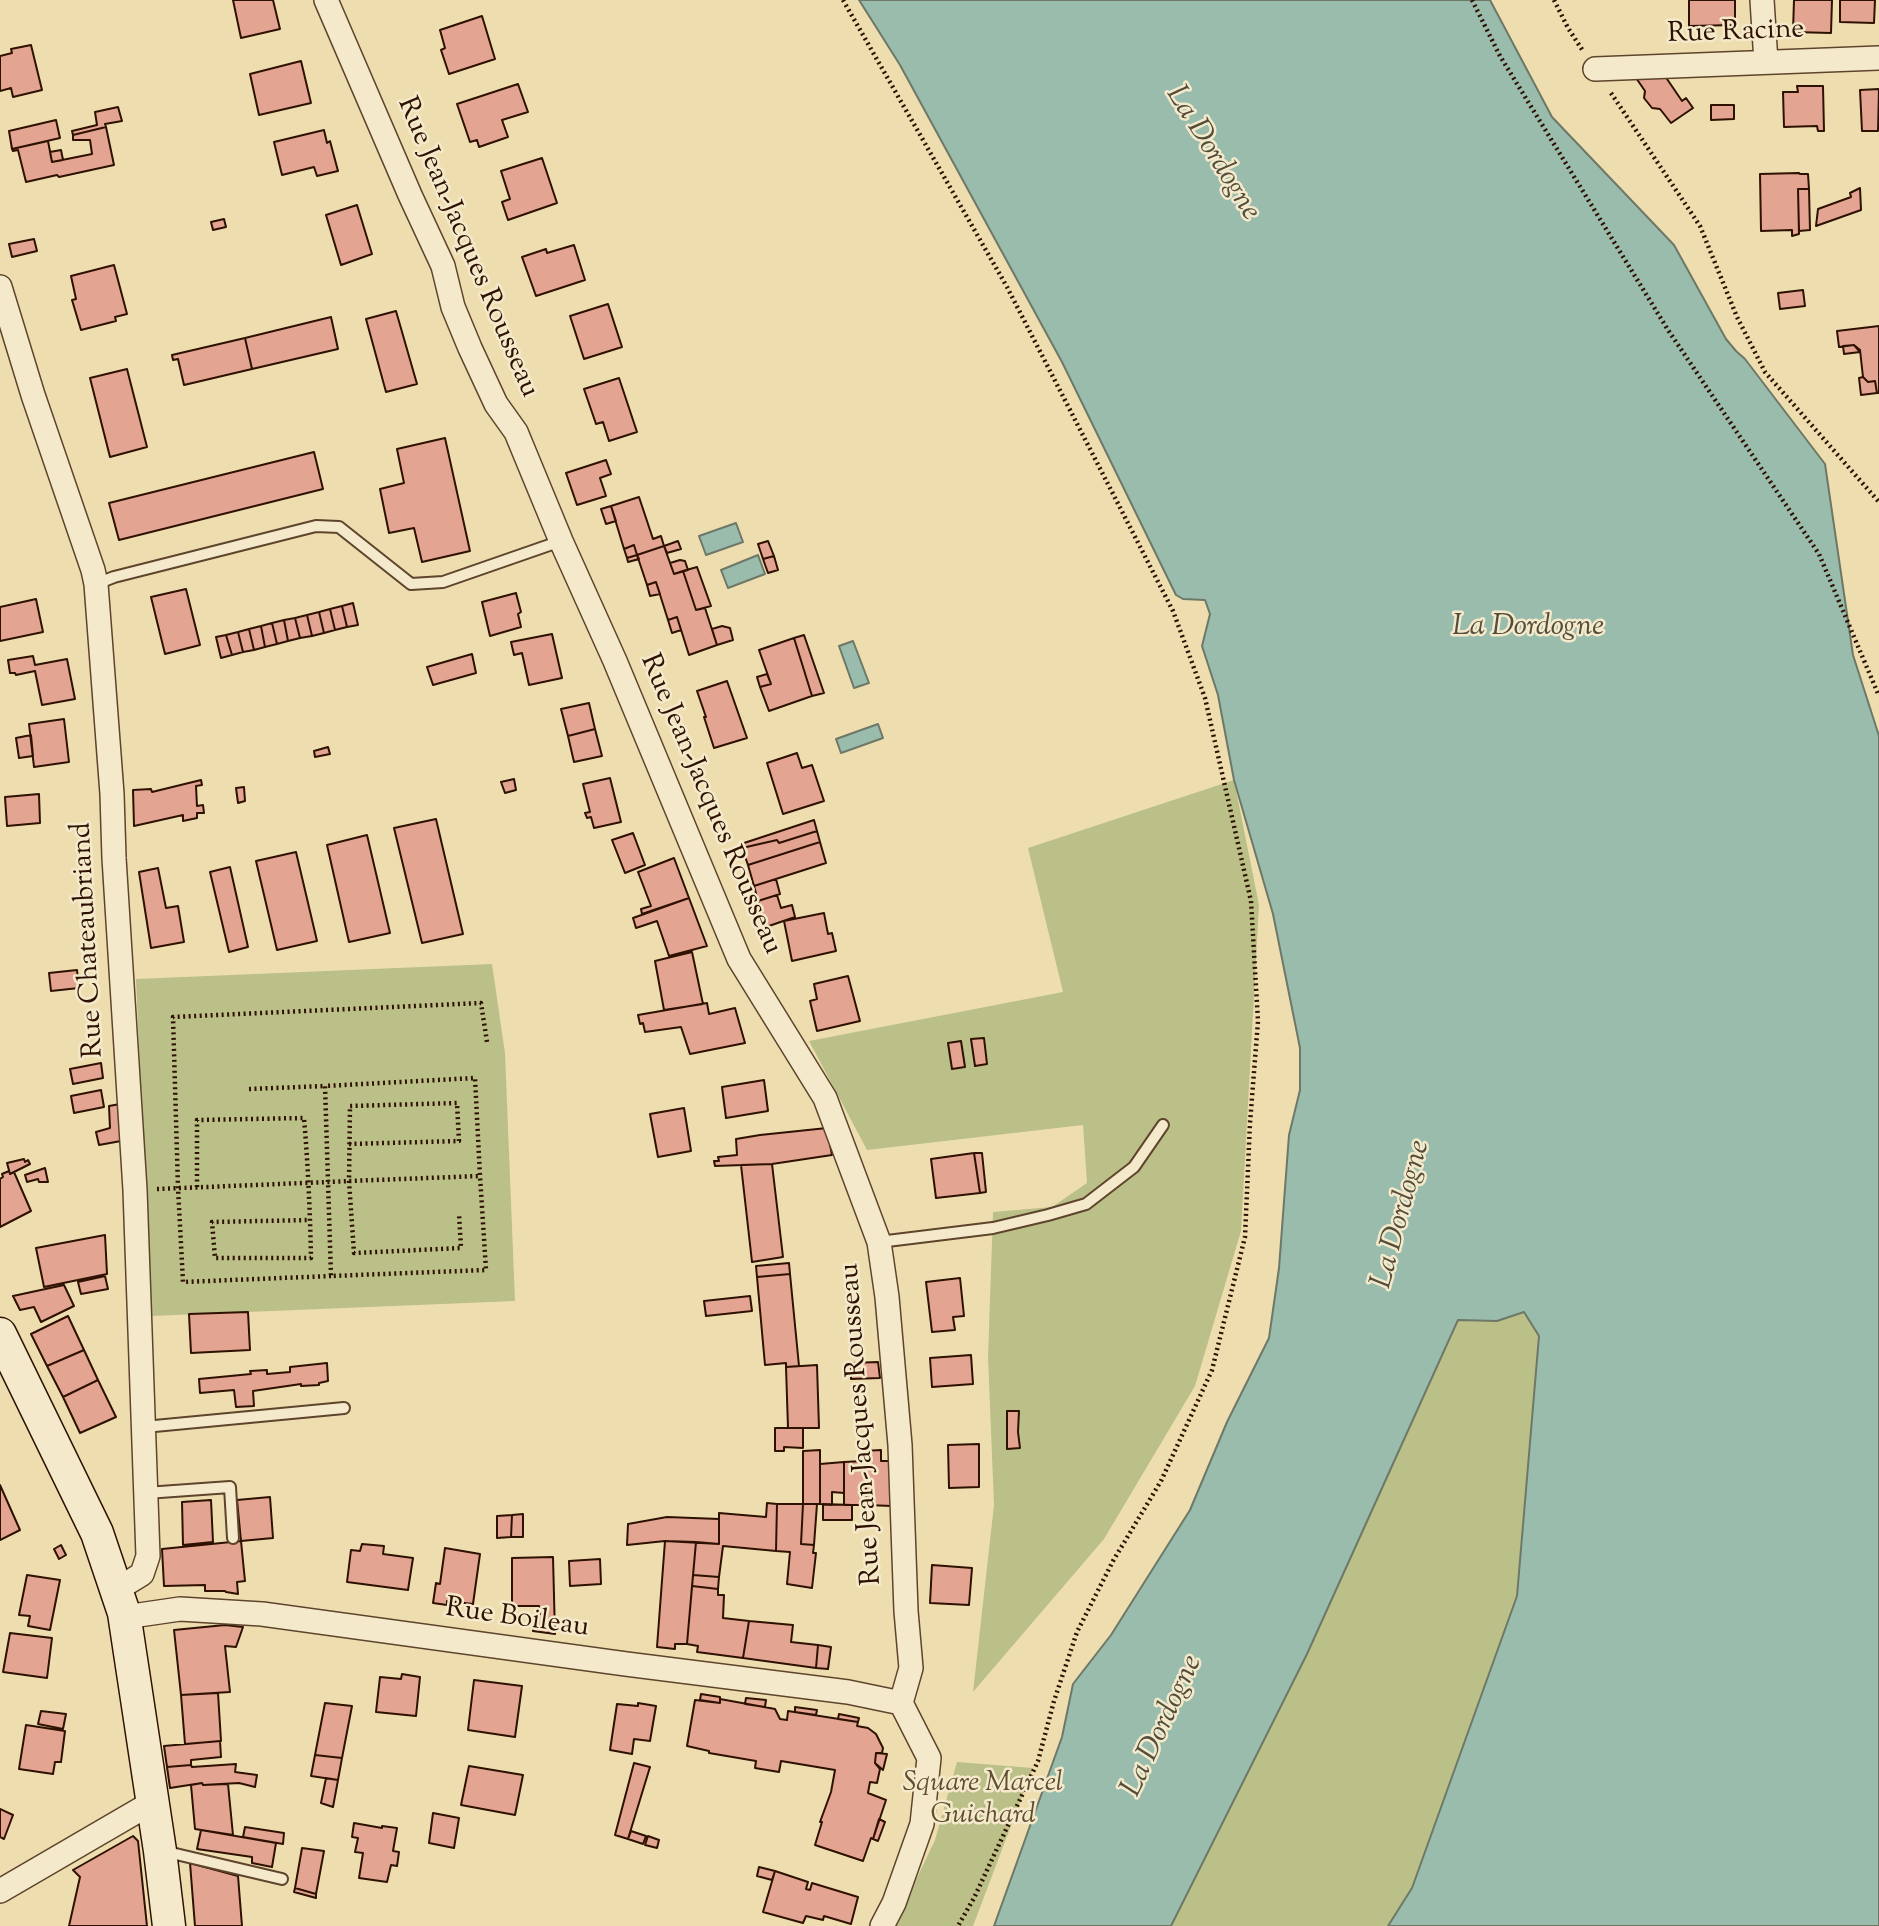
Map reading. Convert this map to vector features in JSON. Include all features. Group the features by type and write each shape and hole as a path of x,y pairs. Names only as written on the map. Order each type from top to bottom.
{"main road":[{"path":"0,1334 97,1533 120,1603 153,1802 169,1926"}],"street":[{"name":"Rue Jean-Jacques Rousseau","path":"326,0 443,266 453,307 470,348 496,404 516,432 615,661 738,959 825,1098 879,1242 887,1297 900,1445 906,1611 911,1668 901,1703"},
{"path":"1762,0 1766,62"},
{"name":"Rue Racine","path":"1595,69 1879,58"},
{"name":"Rue Chateaubriand","path":"0,288 96,584 112,794 135,1190 148,1556 142,1574 120,1603"},
{"name":"Rue Boileau","path":"120,1603 262,1614 848,1692 901,1703"},
{"path":"882,1926 894,1903 922,1825 929,1758 901,1703"},
{"path":"0,1891 153,1802"}],"lane":[{"path":"96,584 114,576 316,526 339,527 411,584 443,582 561,541"},
{"path":"879,1242 993,1228 1086,1204 1134,1167 1163,1125"},
{"path":"144,1427 344,1408"},
{"path":"146,1493 230,1487 233,1538"},
{"path":"160,1851 282,1879"}],"path":[{"path":"843,0 1007,287 1173,611 1205,698 1251,901 1258,1021 1245,1237 1212,1370 1161,1480 1113,1561 1077,1632 1038,1761 974,1898 958,1926"},
{"path":"1472,0 1506,67 1668,330 1819,554 1879,696"},
{"path":"1554,0 1568,28 1700,226 1737,317 1765,372 1879,502"},
{"path":"249,1089 475,1078 486,1270 183,1282 173,1017 481,1003 487,1042"},
{"path":"325,1086 331,1276"},
{"path":"349,1144 459,1141 457,1103 350,1106 349,1144 349,1181 354,1253 461,1248 458,1214"},
{"path":"197,1188 197,1120 304,1118 310,1183 311,1258 215,1258 212,1222 310,1220"},
{"path":"135,1190 480,1176"}],"green space":[{"path":"1234,780 1259,905 1241,1231 1195,1386 1104,1539 973,1692 994,1505 988,1357 993,1212 1052,1207 1087,1183 1083,1125 867,1150 809,1041 1063,992 1028,848"},
{"path":"492,964 505,1053 515,1301 151,1316 136,979"},
{"path":"1525,1312 1539,1335 1517,1596 1412,1888 1388,1926 1171,1926 1307,1654 1459,1320 1497,1321"},
{"name":"Square Marcel Guichard","path":"957,1762 1033,1768 973,1926 894,1926 935,1840"}],"water":[{"name":"La Dordogne","path":"859,0 1490,0 1552,117 1674,245 1726,339 1745,359 1825,464 1853,655 1879,736 1879,1926 1388,1926 1412,1888 1517,1596 1539,1336 1524,1312 1497,1321 1458,1320 1307,1654 1171,1926 994,1926 1062,1737 1073,1684 1111,1635 1190,1510 1227,1422 1269,1338 1279,1268 1289,1135 1300,1090 1300,1048 1273,914 1234,780 1218,695 1202,646 1210,614 1205,600 1183,599 1176,595 1062,362 900,65"},
{"path":"736,523 743,542 706,555 699,536"},
{"path":"758,555 765,574 728,588 721,570"},
{"path":"853,641 869,683 854,688 839,646"},
{"path":"878,724 883,738 841,753 836,739"}],"building":[{"path":"233,0 273,0 280,29 241,38"},
{"path":"1689,0 1735,0 1735,25 1689,26"},
{"path":"1794,0 1832,0 1831,33 1793,32"},
{"path":"1840,0 1875,0 1874,23 1840,22"},
{"path":"482,16 495,59 449,74 441,50 445,48 440,30"},
{"path":"31,45 42,90 13,97 11,88 0,91 0,56 12,53 11,49"},
{"path":"301,61 311,103 259,115 250,74"},
{"path":"1634,75 1665,76 1682,101 1686,98 1693,108 1671,123 1660,109 1652,108 1644,98 1645,91"},
{"path":"518,84 528,112 502,120 508,137 479,147 477,140 470,142 457,104"},
{"path":"1797,86 1823,86 1824,131 1818,131 1817,126 1784,127 1783,92 1798,92"},
{"path":"1879,89 1878,131 1862,131 1860,90"},
{"path":"1711,105 1734,105 1734,119 1711,120"},
{"path":"118,107 122,121 73,135 72,131 97,125 95,112"},
{"path":"56,120 60,138 12,149 9,131"},
{"path":"106,127 114,165 26,182 18,150 12,149 48,141 52,162 92,154 90,140 73,140 73,135"},
{"path":"324,130 327,143 330,141 338,171 317,176 314,167 282,175 274,142"},
{"path":"61,150 63,160 52,162 50,152"},
{"path":"542,158 557,203 508,220 502,202 510,199 501,171"},
{"path":"1760,174 1808,174 1809,189 1798,189 1799,234 1792,236 1792,230 1761,231"},
{"path":"1860,188 1861,210 1816,226 1818,209 1851,197 1850,193"},
{"path":"1798,189 1809,189 1810,230 1799,231"},
{"path":"357,205 372,254 341,265 326,215"},
{"path":"224,219 226,227 213,230 211,222"},
{"path":"34,239 37,251 12,257 9,244"},
{"path":"574,245 585,280 536,296 522,257 546,249 547,253"},
{"path":"114,265 127,314 115,317 116,321 81,330 72,300 76,299 71,276"},
{"path":"1803,290 1805,306 1780,309 1778,293"},
{"path":"608,304 622,347 584,359 570,316"},
{"path":"396,311 417,384 386,392 366,319"},
{"path":"331,317 338,349 252,369 245,338"},
{"path":"1879,326 1877,393 1875,381 1868,382 1863,377 1860,350 1854,345 1839,347 1837,331"},
{"path":"245,338 252,369 184,385 178,359 173,360 172,355"},
{"path":"1854,345 1860,352 1844,354 1843,346"},
{"path":"127,369 147,447 110,457 90,378"},
{"path":"1863,377 1868,382 1875,381 1877,393 1861,395 1859,378"},
{"path":"619,378 637,432 609,441 603,422 596,424 584,389"},
{"path":"445,438 470,551 422,562 414,528 389,533 380,489 404,483 397,449"},
{"path":"314,452 323,489 119,540 109,503"},
{"path":"606,460 611,474 600,478 606,496 577,505 566,473"},
{"path":"639,497 653,539 661,536 664,546 637,555 634,545 624,549 611,506"},
{"path":"611,506 616,521 606,524 601,509"},
{"path":"678,541 681,549 667,553 664,546"},
{"path":"768,541 774,556 763,559 758,544"},
{"path":"634,545 637,555 627,558 624,549"},
{"path":"664,546 674,574 683,571 696,610 705,608 717,645 689,655 677,617 668,620 656,582 647,585 637,555"},
{"path":"637,555 639,559 628,562 627,558"},
{"path":"774,556 778,570 768,573 763,559"},
{"path":"685,561 688,570 674,574 670,563"},
{"path":"697,567 711,606 696,610 683,571"},
{"path":"656,582 660,594 650,596 647,585"},
{"path":"186,589 200,645 165,654 151,597"},
{"path":"516,593 521,612 518,614 521,627 490,636 482,602"},
{"path":"36,599 43,632 0,641 0,607"},
{"path":"353,603 358,625 347,627 342,606"},
{"path":"342,606 347,627 335,630 330,609"},
{"path":"330,609 335,630 324,633 319,612"},
{"path":"319,612 324,633 312,636 307,615"},
{"path":"307,615 312,636 300,638 295,618"},
{"path":"677,617 681,630 672,633 668,620"},
{"path":"295,618 300,638 288,641 284,620"},
{"path":"284,620 288,641 277,644 272,623"},
{"path":"272,623 277,644 265,647 261,626"},
{"path":"261,626 265,647 254,650 249,629"},
{"path":"722,626 730,628 733,640 717,645 712,629"},
{"path":"249,629 254,650 243,652 238,632"},
{"path":"238,632 243,652 232,655 226,635"},
{"path":"552,634 562,678 529,685 522,653 514,655 511,642"},
{"path":"226,635 232,655 221,658 216,637"},
{"path":"804,635 824,693 812,696 794,638"},
{"path":"794,638 812,696 769,711 760,687 771,684 759,650"},
{"path":"472,654 476,673 433,685 427,667"},
{"path":"33,656 35,665 67,659 75,699 42,705 35,671 16,675 10,673 8,660"},
{"path":"767,674 771,684 760,687 757,677"},
{"path":"727,681 747,738 714,748 697,691"},
{"path":"589,703 595,729 568,736 561,709"},
{"path":"64,719 69,762 34,767 29,724"},
{"path":"595,729 602,756 574,762 568,736"},
{"path":"31,735 33,756 19,758 16,738"},
{"path":"328,747 330,754 315,757 314,751"},
{"path":"797,753 802,768 812,765 824,801 783,814 767,763"},
{"path":"610,778 621,822 594,828 591,817 587,818 585,813 590,812 583,784"},
{"path":"514,779 516,790 505,793 501,782"},
{"path":"201,780 202,785 196,786 197,806 203,805 204,813 197,813 197,818 183,821 183,815 134,826 133,790 151,789 152,792"},
{"path":"244,787 245,801 238,803 236,788"},
{"path":"39,794 40,823 7,826 5,797"},
{"path":"436,819 463,934 422,943 394,828"},
{"path":"814,820 817,831 779,843 777,840 742,848 741,844"},
{"path":"817,831 820,842 748,865 742,848 777,840 779,843"},
{"path":"633,833 645,865 625,873 612,840"},
{"path":"367,835 390,933 349,942 327,845"},
{"path":"820,842 826,863 754,886 748,865"},
{"path":"296,852 317,941 277,950 256,861"},
{"path":"674,858 689,898 642,914 641,909 651,906 638,872"},
{"path":"230,867 248,947 229,952 210,872"},
{"path":"158,868 166,908 178,906 184,942 151,948 139,872"},
{"path":"776,879 780,894 758,901 754,886"},
{"path":"777,895 781,908 792,905 795,917 766,927 758,901"},
{"path":"689,898 707,946 669,956 657,921 636,928 633,918"},
{"path":"824,913 828,934 832,933 836,951 792,961 784,921"},
{"path":"692,952 703,1004 664,1010 655,961"},
{"path":"77,970 79,988 51,991 49,973"},
{"path":"848,976 860,1021 817,1031 810,1001 817,999 814,984"},
{"path":"707,1003 709,1014 735,1008 745,1043 690,1054 681,1027 645,1032 643,1023 640,1024 638,1015"},
{"path":"984,1038 987,1064 975,1066 971,1039"},
{"path":"961,1041 965,1067 952,1069 948,1043"},
{"path":"101,1063 103,1078 73,1084 70,1069"},
{"path":"764,1080 768,1111 726,1118 722,1087"},
{"path":"101,1090 104,1107 74,1113 71,1096"},
{"path":"120,1104 121,1141 99,1145 96,1132 110,1128 109,1106"},
{"path":"684,1108 691,1151 658,1157 650,1114"},
{"path":"827,1128 832,1155 772,1164 715,1166 714,1161 719,1161 718,1157 737,1155 736,1139"},
{"path":"974,1153 980,1193 936,1198 931,1159"},
{"path":"974,1153 982,1153 986,1192 980,1193"},
{"path":"24,1159 30,1164 10,1174 7,1163"},
{"path":"772,1164 783,1257 752,1262 741,1165"},
{"path":"45,1168 48,1182 39,1182 38,1179 27,1182 25,1175"},
{"path":"9,1171 10,1174 14,1172 31,1211 0,1227 0,1179 2,1174"},
{"path":"105,1235 107,1274 44,1287 36,1248"},
{"path":"789,1263 790,1274 757,1277 756,1266"},
{"path":"790,1274 799,1366 786,1367 786,1363 765,1365 757,1277"},
{"path":"105,1276 108,1289 81,1294 78,1282"},
{"path":"960,1278 964,1316 953,1317 955,1330 932,1332 926,1282"},
{"path":"64,1285 74,1306 41,1322 34,1307 20,1310 13,1296"},
{"path":"750,1296 752,1311 706,1316 704,1301"},
{"path":"248,1312 250,1350 191,1353 189,1314"},
{"path":"68,1316 84,1350 47,1366 31,1334"},
{"path":"84,1350 98,1380 63,1397 47,1366"},
{"path":"971,1355 973,1384 932,1387 930,1358"},
{"path":"878,1362 880,1378 851,1379 851,1363"},
{"path":"327,1363 328,1381 319,1385 301,1384 253,1391 254,1406 236,1407 234,1390 200,1393 199,1379 251,1374 250,1371 267,1370 267,1374 290,1372 290,1367"},
{"path":"817,1365 819,1428 788,1428 786,1367"},
{"path":"98,1380 116,1417 80,1433 63,1397"},
{"path":"1007,1411 1019,1411 1020,1448 1007,1449"},
{"path":"775,1428 803,1428 803,1448 784,1447 784,1451 775,1451"},
{"path":"979,1444 979,1487 949,1488 948,1445"},
{"path":"820,1450 820,1504 803,1504 803,1451"},
{"path":"881,1450 881,1461 890,1461 892,1506 867,1505 864,1451"},
{"path":"864,1461 867,1505 844,1505 844,1462"},
{"path":"844,1462 844,1493 832,1492 832,1505 820,1504 820,1464"},
{"path":"0,1485 20,1530 0,1540"},
{"path":"270,1497 273,1538 241,1541 237,1500"},
{"path":"211,1500 213,1542 183,1545 182,1502"},
{"path":"767,1503 777,1504 776,1551 723,1546 719,1577 693,1575 696,1542 719,1544 719,1513 766,1517"},
{"path":"777,1504 803,1504 801,1544 814,1545 813,1553 816,1553 812,1588 787,1584 790,1552 776,1551"},
{"path":"803,1504 817,1504 814,1545 801,1544"},
{"path":"823,1504 852,1505 852,1520 823,1520"},
{"path":"523,1514 523,1537 511,1537 512,1515"},
{"path":"512,1515 511,1537 497,1538 497,1516"},
{"path":"667,1517 719,1519 719,1544 665,1541 627,1545 628,1524"},
{"path":"241,1541 245,1581 237,1582 238,1594 205,1591 205,1585 164,1586 162,1549"},
{"path":"665,1541 696,1542 687,1644 675,1644 675,1649 657,1647"},
{"path":"362,1544 384,1546 383,1554 413,1558 408,1590 347,1582 351,1550 360,1551"},
{"path":"61,1545 66,1555 59,1559 54,1549"},
{"path":"445,1548 480,1554 473,1604 447,1601 447,1605 433,1603 436,1583 440,1584"},
{"path":"553,1557 555,1634 533,1631 534,1619 540,1614 539,1606 512,1606 512,1558"},
{"path":"600,1559 601,1584 570,1586 569,1561"},
{"path":"932,1565 972,1568 969,1605 930,1603"},
{"path":"27,1575 60,1580 50,1630 28,1626 30,1616 19,1615"},
{"path":"693,1575 719,1577 718,1589 692,1586"},
{"path":"692,1586 718,1589 718,1595 724,1595 723,1618 749,1621 743,1658 697,1652 698,1646 687,1644"},
{"path":"749,1621 793,1625 791,1642 818,1645 816,1668 743,1658"},
{"path":"225,1625 243,1627 236,1647 225,1646 230,1692 181,1695 174,1630"},
{"path":"10,1633 52,1638 47,1678 3,1672"},
{"path":"818,1645 831,1647 828,1669 816,1668"},
{"path":"402,1674 420,1677 416,1716 376,1712 380,1677 401,1679"},
{"path":"474,1680 522,1686 515,1737 468,1730"},
{"path":"218,1693 221,1741 185,1744 181,1695"},
{"path":"701,1694 720,1697 720,1703 700,1700"},
{"path":"746,1698 766,1700 765,1707 745,1704"},
{"path":"720,1699 775,1709 780,1719 787,1720 788,1711 858,1722 857,1726 868,1728 876,1734 883,1748 882,1753 876,1753 875,1763 880,1769 877,1783 870,1782 868,1793 886,1800 863,1861 815,1845 835,1770 781,1761 779,1772 755,1768 756,1761 709,1753 687,1746 695,1700 720,1703"},
{"path":"325,1703 352,1706 342,1758 315,1755"},
{"path":"638,1703 656,1706 650,1741 634,1739 632,1754 610,1750 617,1704 638,1706"},
{"path":"795,1707 817,1710 816,1715 795,1712"},
{"path":"41,1711 66,1714 63,1729 38,1724"},
{"path":"839,1714 859,1718 858,1722 838,1719"},
{"path":"26,1725 65,1731 61,1762 55,1762 53,1774 19,1769"},
{"path":"220,1741 221,1757 191,1760 191,1765 167,1767 164,1746"},
{"path":"876,1753 887,1754 883,1770 875,1763"},
{"path":"315,1755 342,1758 338,1780 311,1776"},
{"path":"634,1763 650,1767 628,1839 615,1835"},
{"path":"236,1764 235,1772 257,1775 255,1787 239,1783 202,1783 170,1788 167,1767"},
{"path":"469,1766 523,1775 515,1815 461,1805"},
{"path":"326,1778 338,1780 333,1807 321,1803"},
{"path":"228,1784 233,1835 195,1829 191,1785"},
{"path":"0,1809 13,1815 4,1839 0,1837"},
{"path":"433,1813 459,1818 454,1848 429,1843"},
{"path":"879,1819 885,1822 878,1841 873,1839"},
{"path":"354,1823 397,1828 393,1851 399,1852 397,1866 391,1865 387,1882 359,1878 363,1853 355,1852 358,1838 352,1837"},
{"path":"245,1827 284,1833 283,1844 243,1837"},
{"path":"201,1830 276,1843 272,1867 252,1863 252,1857 197,1849"},
{"path":"631,1831 646,1836 643,1844 628,1839"},
{"path":"133,1836 138,1841 147,1926 69,1926 80,1877 73,1870"},
{"path":"648,1836 659,1840 657,1848 645,1845"},
{"path":"302,1848 324,1851 316,1894 295,1888"},
{"path":"190,1863 238,1876 242,1926 195,1926"},
{"path":"759,1867 775,1871 772,1880 757,1876"},
{"path":"775,1871 808,1882 806,1889 810,1890 812,1883 858,1897 851,1924 824,1916 823,1920 806,1916 803,1923 763,1912"},
{"path":"295,1888 316,1894 316,1898 294,1892"}]}
